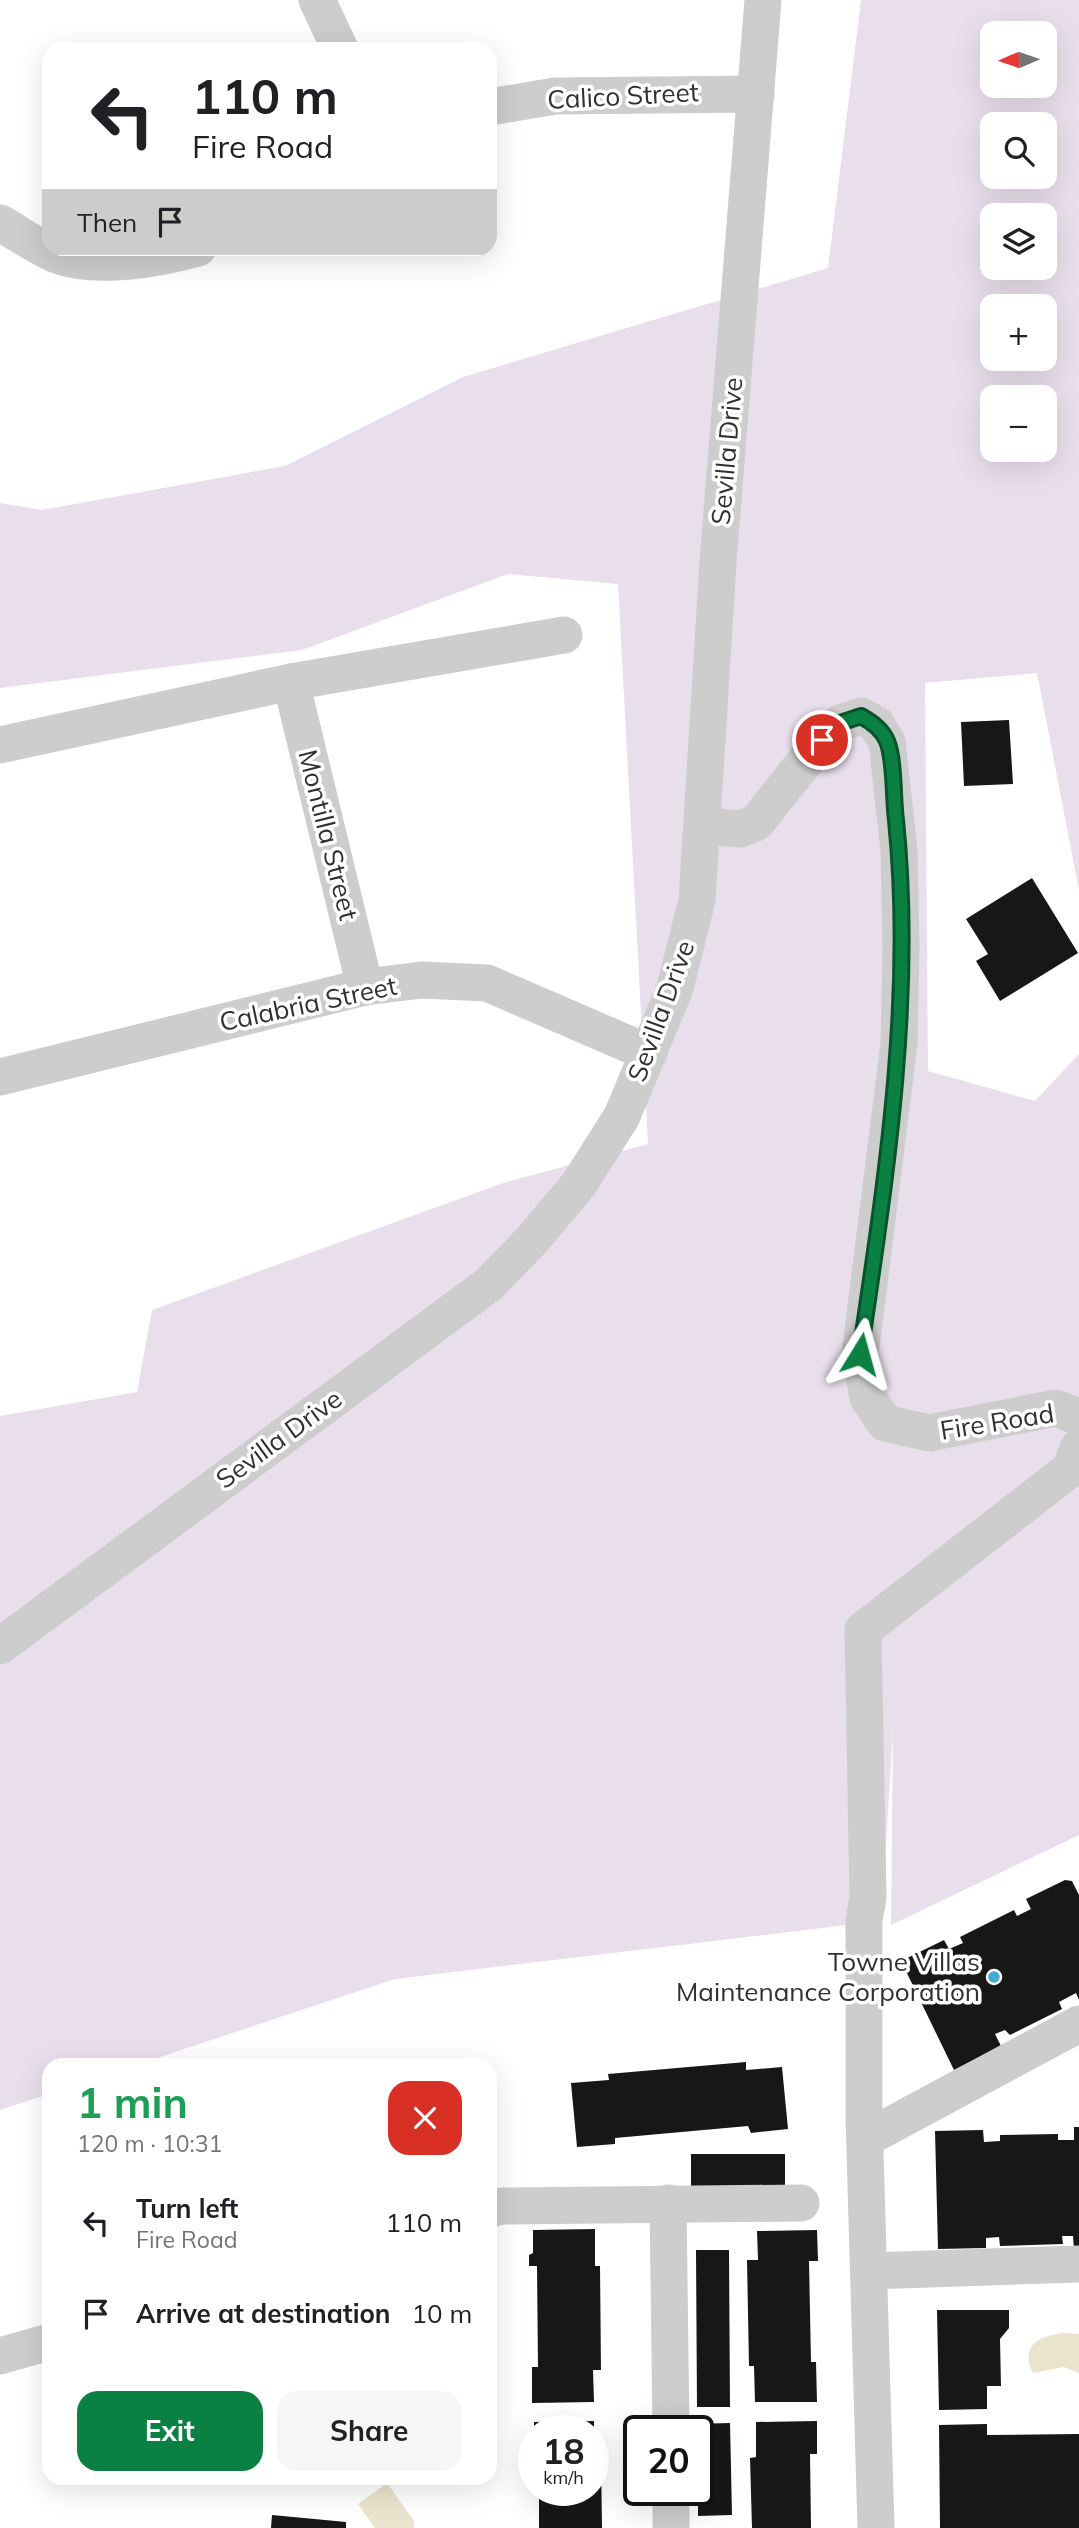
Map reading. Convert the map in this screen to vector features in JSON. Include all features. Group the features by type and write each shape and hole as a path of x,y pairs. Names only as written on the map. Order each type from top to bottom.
{"street":[{"path":"317,0 337,42"},
{"name":"Sevilla Drive","path":"0,1646 488,1285 531,1241 579,1184 622,1116 675,988 698,900 718,562 763,0"},
{"name":"Calico Street","path":"497,106 555,96 756,94"},
{"path":"0,223 42,247"},
{"path":"58,256 85,260 139,260 159,256"},
{"path":"0,745 291,682 564,635"},
{"name":"Montilla Street","path":"291,682 365,987"},
{"name":"Fire Road","path":"702,826 740,829 756,822 822,740 840,723 861,716 876,724 887,742 899,850 901,976 899,1044 890,1127 860,1354 868,1398 885,1423 929,1433 1056,1408 1079,1417"},
{"name":"Calabria Street","path":"0,1077 365,987 422,980 487,983 649,1053"},
{"name":"Fire Road","path":"865,2139 864,1921 868,1896 863,1630 1069,1470 1079,1447"},
{"path":"876,2528 865,2139 1079,2024"},
{"path":"668,2203 671,2415"},
{"path":"497,2207 801,2203"},
{"path":"869,2271 1079,2264"},
{"path":"0,2356 42,2344"},
{"path":"671,2506 671,2528"}],"shaded area":[{"path":"861,0 1079,0 1079,890 1037,673 925,683 928,1071 1035,1101 1079,1054 1079,1835 891,1925 893,1732 881,1921 395,1979 157,2058 42,2058 42,2096 0,2110 0,1416 137,1392 152,1310 506,1182 648,1144 618,584 508,574 302,650 0,688 0,503 42,510 285,466 463,377 828,268"},
{"path":"1062,2333 1079,2334 1079,2373 1064,2367 1033,2373 1029,2356 1033,2344 1045,2337"},
{"path":"384,2485 388,2485 414,2521 414,2528 375,2528 358,2504"}],"building":[{"path":"1009,720 1013,784 964,786 961,722"},
{"path":"1032,878 1078,953 1000,1001 976,961 988,954 966,919"},
{"name":"Towne Villas Maintenance Corporation","path":"1065,1880 1072,1881 1079,1895 1079,2000 1076,1993 1059,2002 1062,2009 1010,2035 1005,2030 995,2034 1001,2046 954,2070 901,1961 944,1940 949,1949 963,1943 960,1937 1014,1910 1017,1916 1031,1909 1026,1899"},
{"path":"746,2062 746,2070 782,2067 788,2129 751,2133 748,2126 615,2138 615,2144 577,2147 571,2083 609,2080 608,2074"},
{"path":"1074,2127 1079,2127 1079,2249 1074,2249 1073,2236 1062,2236 1063,2244 1000,2246 999,2237 986,2238 986,2248 938,2249 935,2131 983,2130 984,2142 1000,2141 1000,2135 1058,2134 1058,2140 1074,2140"},
{"path":"691,2154 785,2154 785,2186 691,2186"},
{"path":"595,2229 595,2266 600,2266 601,2370 593,2370 594,2402 532,2403 532,2367 538,2367 537,2266 529,2266 529,2255 533,2253 533,2230"},
{"path":"817,2230 818,2261 809,2261 811,2362 816,2362 817,2402 755,2402 754,2366 749,2366 747,2260 758,2260 757,2231"},
{"path":"696,2250 729,2250 730,2407 697,2407"},
{"path":"937,2310 1009,2310 1009,2328 1000,2339 1001,2386 987,2386 987,2409 939,2410"},
{"path":"817,2421 817,2454 810,2454 811,2528 752,2528 750,2458 756,2457 756,2422"},
{"path":"714,2423 730,2423 732,2515 698,2516 698,2506 714,2506"},
{"path":"987,2424 987,2435 1079,2434 1079,2528 940,2528 939,2425"},
{"path":"539,2506 602,2506 602,2528 539,2528"},
{"path":"272,2515 346,2522 346,2528 271,2528"}],"place":[{"name":"Towne Villas Maintenance Corporation","path":"994,1977"}],"route":[{"path":"822,740 840,723 861,716 876,724 887,742 899,850 899,1044 860,1354"}]}
